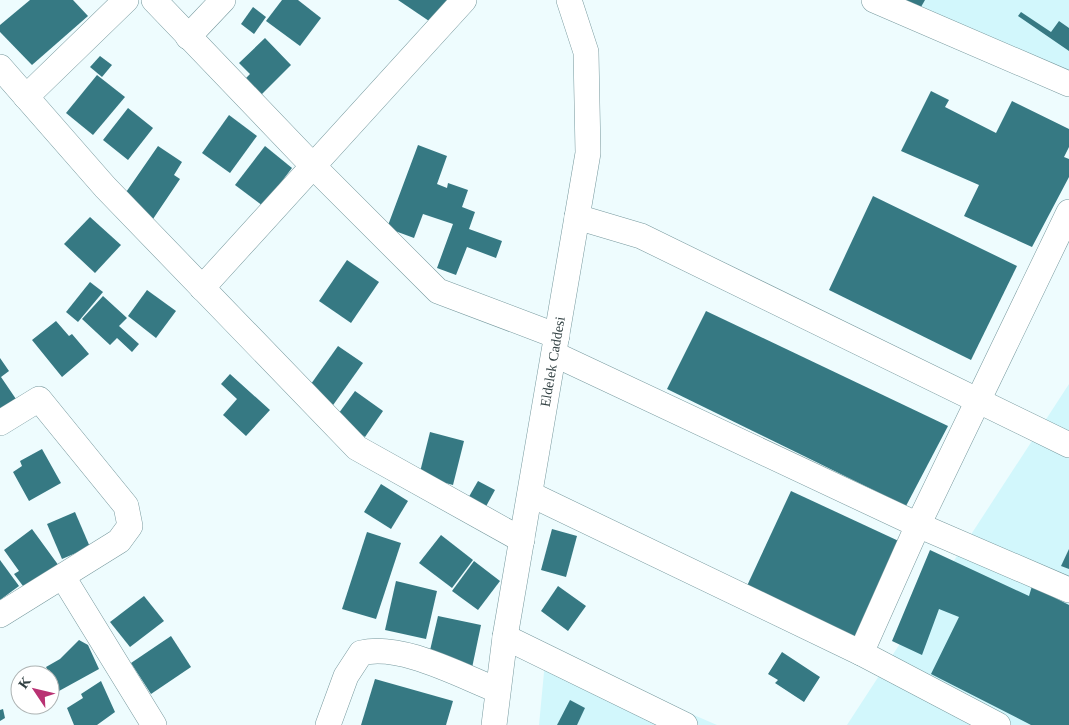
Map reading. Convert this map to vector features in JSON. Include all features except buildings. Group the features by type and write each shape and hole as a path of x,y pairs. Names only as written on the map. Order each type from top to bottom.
{"street":[{"path":"26,97 126,0"},
{"path":"154,0 313,166 438,291 555,345 918,525 1069,590"},
{"path":"188,37 223,0"},
{"path":"202,288 464,0"},
{"name":"Eldelek Caddesi","path":"494,725 505,637 588,153 586,52 569,0"},
{"path":"874,0 1069,84"},
{"path":"0,67 105,187 357,448 522,540"},
{"path":"861,654 918,525 1069,212"},
{"path":"577,218 640,236 1069,445"},
{"path":"0,423 39,399 126,506 130,526 119,541 63,578 0,615"},
{"path":"530,494 861,654 998,725"},
{"path":"63,578 154,725"},
{"path":"505,637 685,725"},
{"path":"328,725 346,676 361,653 376,650 402,653 497,690"}],"shaded area":[{"path":"879,0 1069,0 1069,94"},
{"path":"1069,384 1069,725 847,725"},
{"path":"546,651 717,725 539,725"}]}
